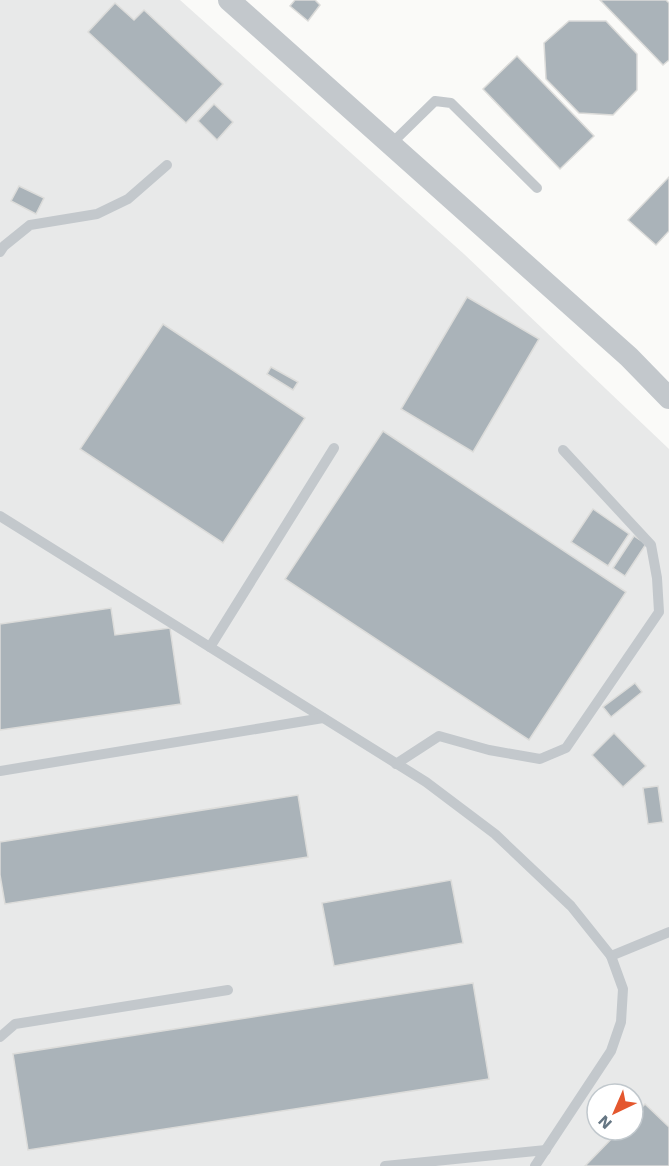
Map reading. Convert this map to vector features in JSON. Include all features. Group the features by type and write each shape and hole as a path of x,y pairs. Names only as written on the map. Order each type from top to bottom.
{"street":[{"path":"229,0 645,372 669,398"}],"lane":[{"path":"391,144 435,101 443,101 451,104 537,188"},
{"path":"0,252 30,225 96,214 128,199 167,165"},
{"path":"210,647 334,448"},
{"path":"396,764 438,736 489,750 540,759 566,748 659,612 657,578 651,544 563,450"},
{"path":"0,516 426,782 495,834 571,906 611,956 623,989 621,1022 611,1051 535,1166"},
{"path":"0,771 323,718"},
{"path":"611,956 669,932"},
{"path":"0,1037 15,1024 228,990"},
{"path":"384,1166 546,1150"}],"shaded area":[{"path":"0,0 180,0 464,254 669,449 669,1166 0,1166"}],"building":[{"path":"295,0 315,0 320,5 308,21 290,6"},
{"path":"600,0 666,0 669,3 669,60 663,65"},
{"path":"115,3 134,20 144,10 223,84 186,123 88,32"},
{"path":"569,21 606,21 637,54 637,90 613,115 579,113 546,79 544,43"},
{"path":"517,56 594,136 560,169 483,89"},
{"path":"214,104 233,122 217,140 198,121"},
{"path":"669,177 669,231 656,245 628,220"},
{"path":"19,186 44,198 36,214 11,201"},
{"path":"467,297 539,339 473,452 401,409"},
{"path":"163,324 305,418 223,543 80,449"},
{"path":"271,367 298,382 293,390 267,374"},
{"path":"383,431 626,592 529,740 285,579"},
{"path":"593,509 629,534 608,566 571,542"},
{"path":"634,536 646,544 625,576 613,568"},
{"path":"111,608 115,635 170,628 181,704 0,730 0,624"},
{"path":"635,683 642,692 611,717 603,707"},
{"path":"614,733 646,766 623,787 592,755"},
{"path":"658,786 663,822 648,824 643,788"},
{"path":"298,795 308,857 5,904 0,875 0,842"},
{"path":"451,880 463,943 334,966 322,903"},
{"path":"473,983 489,1079 28,1150 13,1054"},
{"path":"645,1104 669,1127 669,1166 585,1166 608,1142 645,1142"}]}
